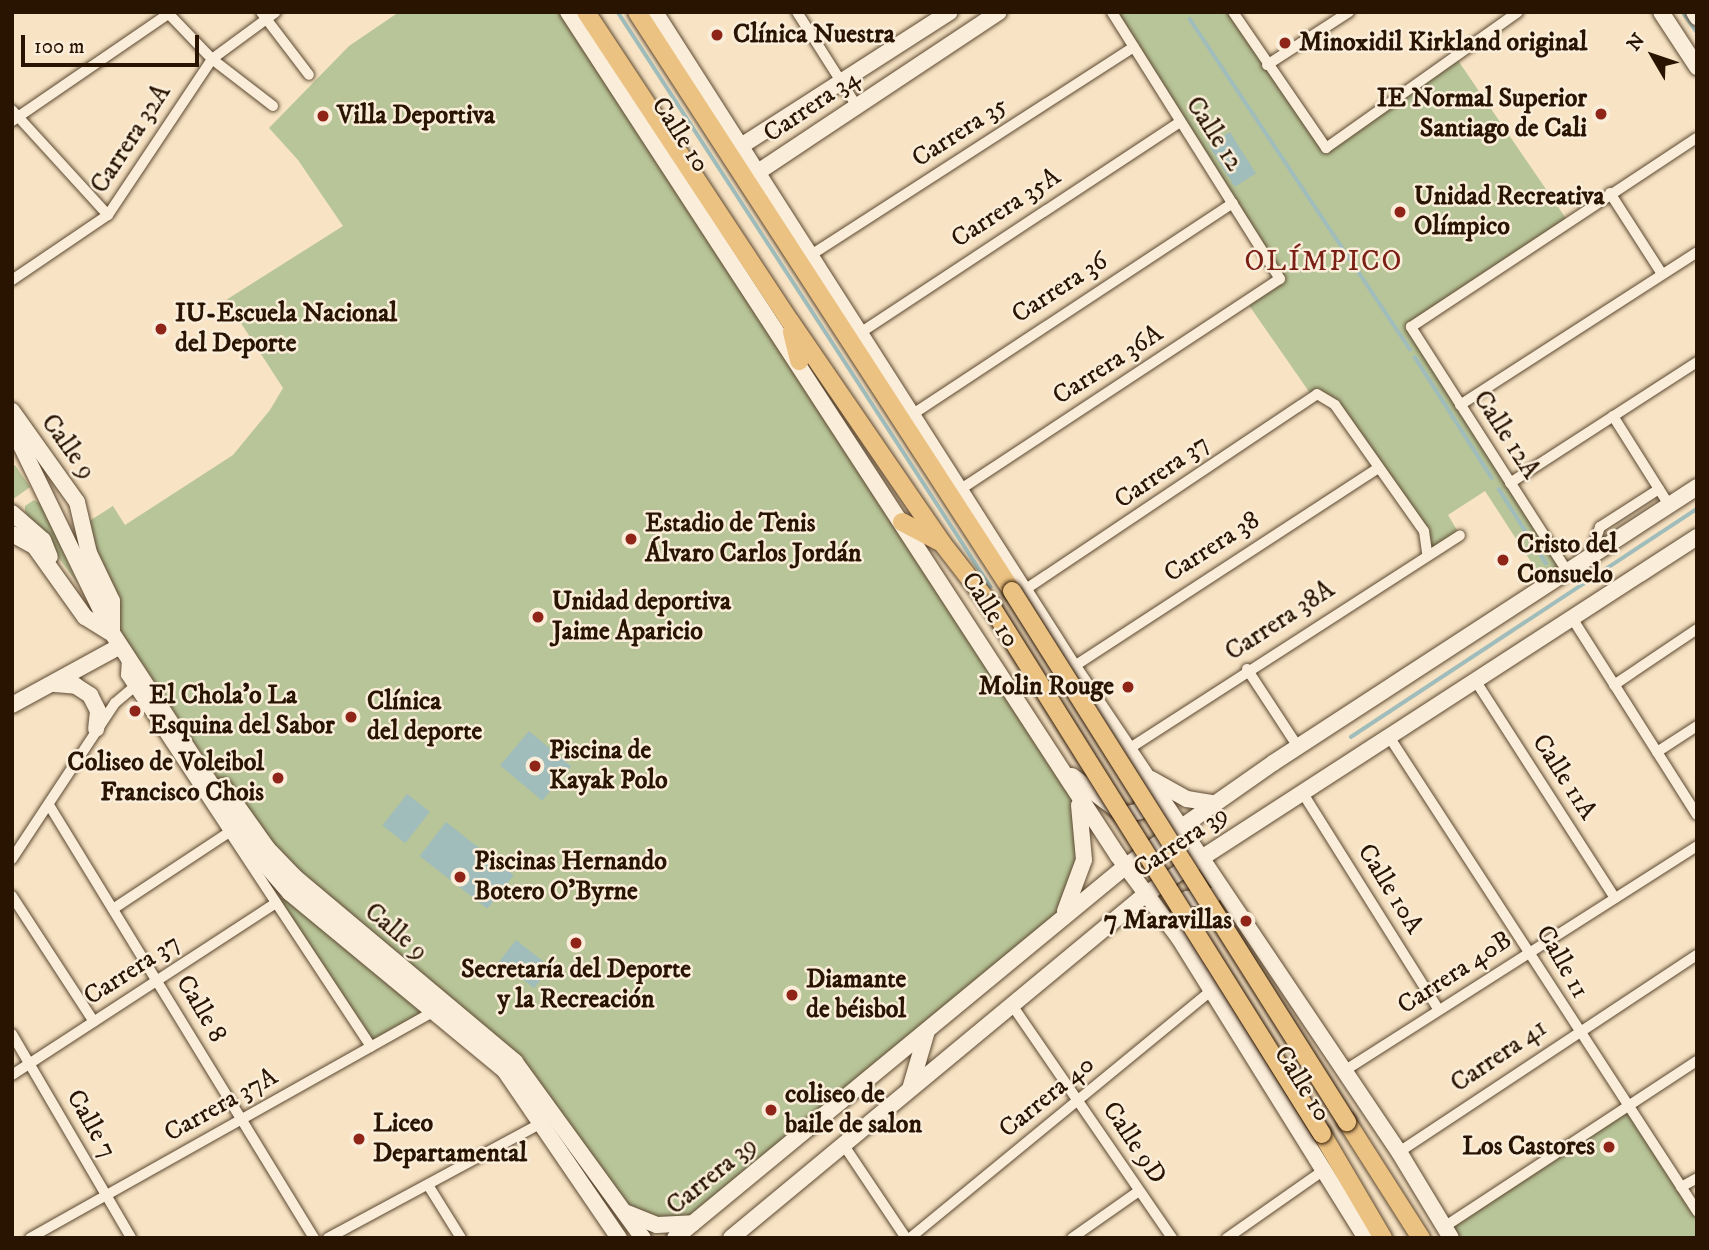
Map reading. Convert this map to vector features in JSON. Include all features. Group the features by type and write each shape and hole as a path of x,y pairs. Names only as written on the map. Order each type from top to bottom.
{"main road":[{"name":"Calle 10","path":"568,12 799,362 1068,780 1179,938 1324,1170 1383,1238"},
{"name":"Calle 10","path":"586,12 790,321 942,543 991,606 1322,1134 1356,1208 1366,1238"},
{"name":"Calle 10","path":"636,12 989,554 1018,585 1399,1152 1443,1234"},
{"name":"Calle 10","path":"655,12 965,495 1347,1122 1421,1238"},
{"name":"Carrera 34","path":"741,146 950,12"},
{"name":"Carrera 34","path":"758,172 999,12"},
{"path":"1661,12 1697,67"},
{"path":"1694,12 1697,17"},
{"path":"790,321 799,362"},
{"name":"Calle 9","path":"12,411 77,502 89,553 112,601 119,645 142,663 267,848 339,916 515,1062 643,1238"},
{"name":"Calle 9","path":"12,427 119,645 257,855 290,893 505,1071 619,1238"},
{"name":"Carrera 39","path":"675,1238 1146,851 1213,803 1697,487"},
{"path":"965,495 979,538"},
{"path":"12,513 44,540 54,569"},
{"path":"902,522 942,543"},
{"path":"12,534 35,547 54,569 85,617 119,645 12,705"},
{"name":"Carrera 39","path":"731,1238 1146,894 1199,857 1697,537"},
{"path":"52,684 75,686 90,695 98,711 96,729"},
{"path":"1057,762 1124,815 1142,809 1148,782"},
{"path":"1139,767 1168,792 1213,803"},
{"path":"1057,923 1072,901 1084,860 1083,819 1068,780"},
{"path":"1146,851 1179,845 1199,857"},
{"path":"1179,938 1176,918 1187,900 1209,894 1233,908"},
{"path":"339,916 340,934"},
{"path":"910,1090 927,1031"},
{"path":"1382,1175 1443,1234"},
{"path":"622,1210 657,1225 695,1222"}],"street":[{"path":"797,12 856,106"},
{"name":"Calle 12","path":"1112,12 1179,123 1280,279"},
{"path":"1233,12 1326,148 1515,13"},
{"path":"1267,65 1349,12"},
{"path":"108,215 14,116 169,13 212,59 273,106"},
{"path":"268,14 309,75"},
{"name":"Carrera 32A","path":"12,280 108,215 212,59 268,14"},
{"name":"Carrera 35","path":"811,255 1134,47"},
{"name":"Carrera 35A","path":"860,333 1179,123"},
{"path":"1662,274 1611,193 1697,138"},
{"name":"Calle 12A","path":"1567,571 1412,333 1412,323 1611,193"},
{"name":"Carrera 36","path":"913,414 1233,204"},
{"path":"1460,405 1697,252"},
{"name":"Carrera 36A","path":"965,495 1280,279"},
{"path":"1510,483 1697,362"},
{"name":"Carrera 37","path":"1018,585 1145,513 1312,396 1323,394 1378,468"},
{"path":"1613,416 1669,505"},
{"path":"1378,468 1424,531 1427,553"},
{"name":"Carrera 38","path":"1073,667 1378,468"},
{"path":"1590,555 1600,527 1659,489"},
{"name":"Carrera 38A","path":"1127,750 1247,669 1427,553 1460,535"},
{"path":"1572,618 1697,815"},
{"path":"1614,685 1697,629"},
{"name":"Calle 9","path":"119,645 126,675 371,1047"},
{"path":"1247,669 1298,747"},
{"name":"Calle 11A","path":"1475,680 1615,898"},
{"path":"12,859 115,702 134,687"},
{"path":"1657,752 1697,726"},
{"name":"Calle 11","path":"1388,735 1531,951 1576,1031 1697,1211"},
{"name":"Calle 10A","path":"1301,792 1439,1010"},
{"name":"Calle 8","path":"49,805 314,1238"},
{"path":"113,909 228,833"},
{"name":"Carrera 40B","path":"1345,1071 1697,846"},
{"path":"12,896 94,1022"},
{"name":"Carrera 37","path":"12,1075 276,903"},
{"name":"Carrera 41","path":"1399,1152 1576,1031 1697,955"},
{"name":"Carrera 40","path":"908,1238 1212,991"},
{"name":"Calle 9D","path":"1012,1005 1171,1238"},
{"name":"Carrera 37A","path":"30,1238 433,1012"},
{"name":"Calle 7","path":"12,1034 131,1238"},
{"path":"1443,1234 1626,1106 1697,1061"},
{"path":"328,1238 542,1123"},
{"path":"843,1144 908,1238"},
{"path":"1227,1238 1324,1170"},
{"path":"1681,1188 1697,1178"},
{"path":"428,1185 461,1238"},
{"path":"1072,1238 1139,1191"}],"green space":[{"name":"Unidad deportiva Jaime Aparicio","path":"399,12 568,12 1068,780 1083,819 1072,901 695,1222 639,1220 573,1142 244,818 142,663 127,657 83,525 113,506 125,525 233,455 270,410 283,388 226,300 343,226 298,160 269,128 349,46"},
{"name":"Unidad Recreativa Olímpico","path":"1112,12 1233,12 1326,147 1455,56 1567,220 1412,322 1567,571 1546,585 1485,491 1448,515 1460,535 1427,553 1428,542 1335,405 1312,396 1246,301 1280,280"},
{"path":"15,465 30,487 12,500 12,467"},
{"path":"34,500 41,504 78,584 25,512 25,506"},
{"path":"290,893 433,1012 371,1047 276,903"},
{"name":"Los Castores","path":"1626,1106 1697,1211 1697,1238 1451,1238 1444,1227"}],"water":[{"path":"1230,132 1256,174 1235,187 1209,145"},
{"name":"Piscina de Kayak Polo","path":"529,731 571,766 542,801 500,765"},
{"path":"407,794 430,812 405,843 382,826"},
{"path":"446,822 514,875 487,909 420,856"},
{"path":"516,940 551,967 534,988 499,961"}],"waterway":[{"path":"618,12 991,587"},
{"path":"1683,12 1697,32"},
{"path":"1190,19 1410,349"},
{"path":"1415,357 1492,478"},
{"path":"1499,489 1546,563"},
{"path":"1351,737 1697,509"}],"place":[{"name":"Clínica Nuestra","path":"717,35"},
{"name":"Minoxidil Kirkland original","path":"1285,43"},
{"name":"IE Normal Superior Santiago de Cali","path":"1601,114"},
{"name":"Villa Deportiva","path":"323,116"},
{"name":"Unidad Recreativa Olímpico","path":"1400,212"},
{"name":"IU-Escuela Nacional del Deporte","path":"161,329"},
{"name":"Estadio de Tenis Álvaro Carlos Jordán","path":"631,539"},
{"name":"Cristo del Consuelo","path":"1503,560"},
{"name":"Unidad deportiva Jaime Aparicio","path":"538,617"},
{"name":"Molin Rouge","path":"1128,687"},
{"name":"El Chola'o La Esquina del Sabor","path":"135,711"},
{"name":"Clínica del deporte","path":"351,717"},
{"name":"Piscina de Kayak Polo","path":"535,766"},
{"name":"Coliseo de Voleibol Francisco Chois","path":"278,778"},
{"name":"Piscinas Hernando Botero O'Byrne","path":"460,877"},
{"name":"7 Maravillas","path":"1246,921"},
{"name":"Secretaría del Deporte y la Recreación","path":"576,943"},
{"name":"Diamante de béisbol","path":"792,995"},
{"name":"coliseo de baile de salon","path":"771,1110"},
{"name":"Liceo Departamental","path":"359,1139"},
{"name":"Los Castores","path":"1609,1147"}],"district":[{"name":"OLÍMPICO","path":"1324,262"}]}
